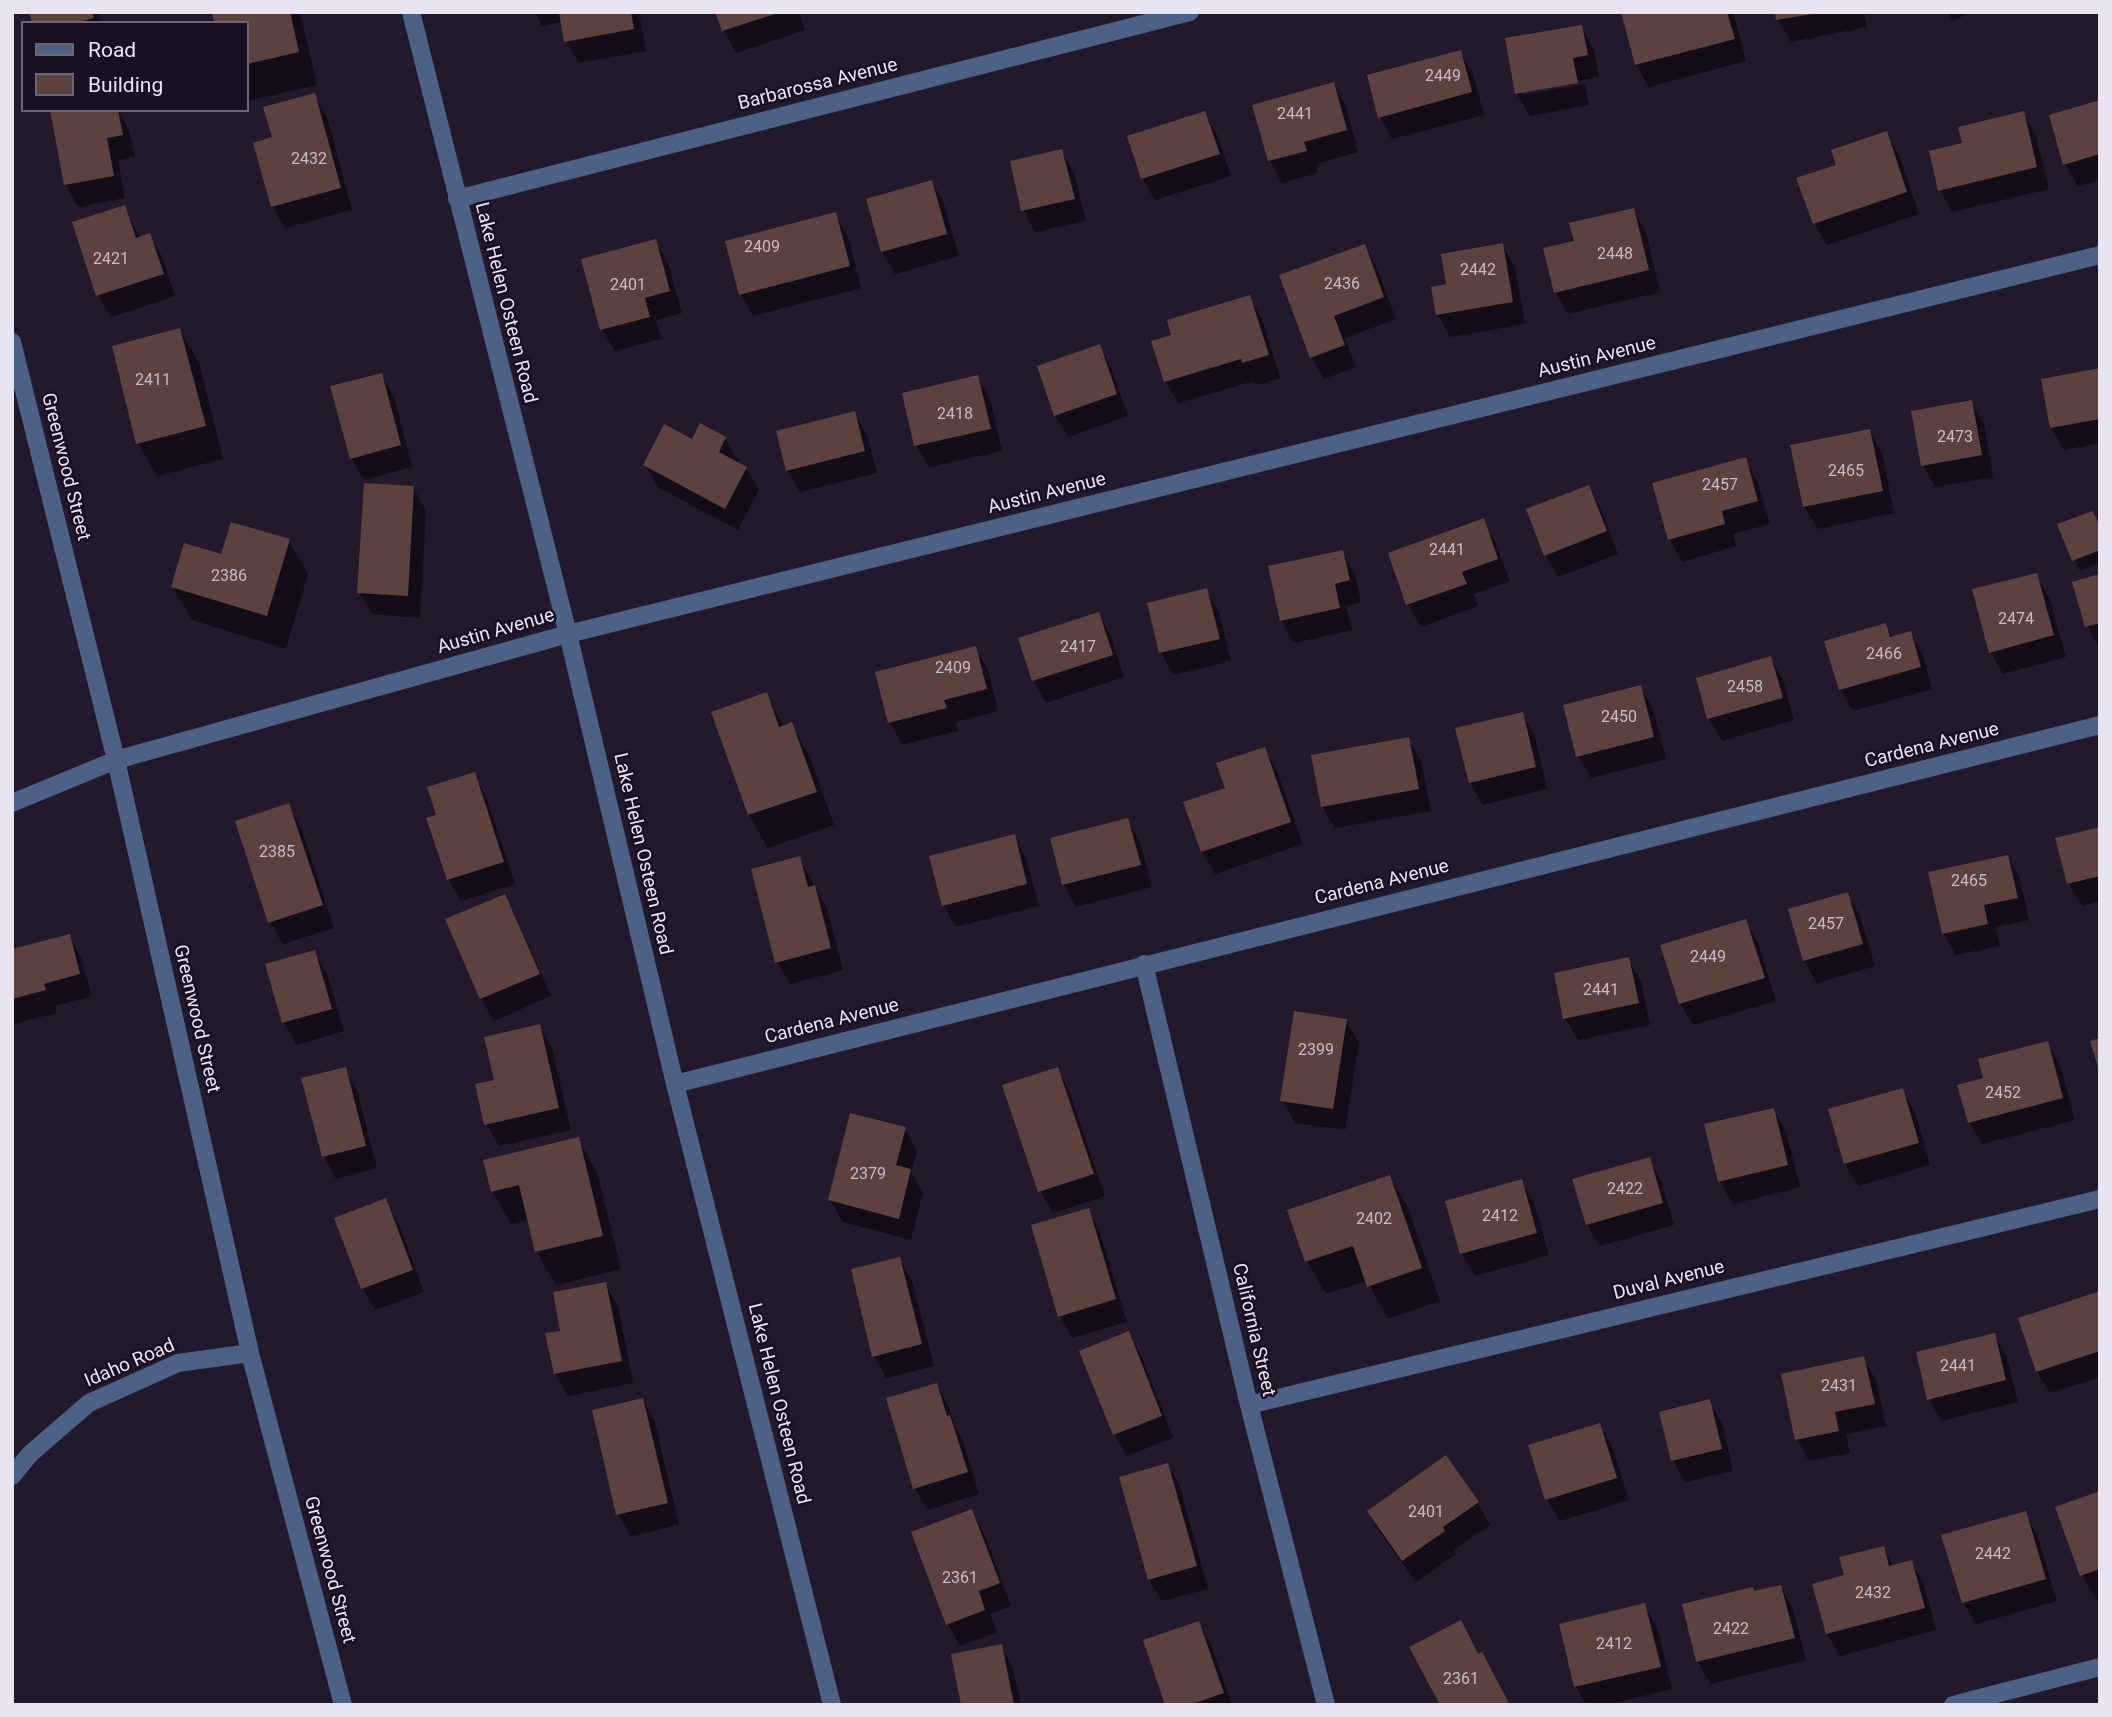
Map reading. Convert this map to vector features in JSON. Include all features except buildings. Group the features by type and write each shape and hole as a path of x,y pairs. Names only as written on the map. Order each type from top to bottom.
{"street":[{"name":"Lake Helen Osteen Road","path":"411,12 568,634 675,1084 832,1705"},
{"name":"Barbarossa Avenue","path":"457,199 1190,12"},
{"name":"Austin Avenue","path":"12,803 116,760 568,634 2100,255"},
{"name":"Greenwood Street","path":"12,342 116,760 250,1353 344,1705"},
{"name":"Cardena Avenue","path":"675,1084 2100,725"},
{"name":"California Street","path":"1144,964 1249,1405 1326,1705"},
{"name":"Duval Avenue","path":"1249,1405 2100,1199"},
{"name":"Idaho Road","path":"12,1476 30,1454 89,1403 178,1363 250,1353"},
{"path":"1953,1705 2100,1667"}]}
